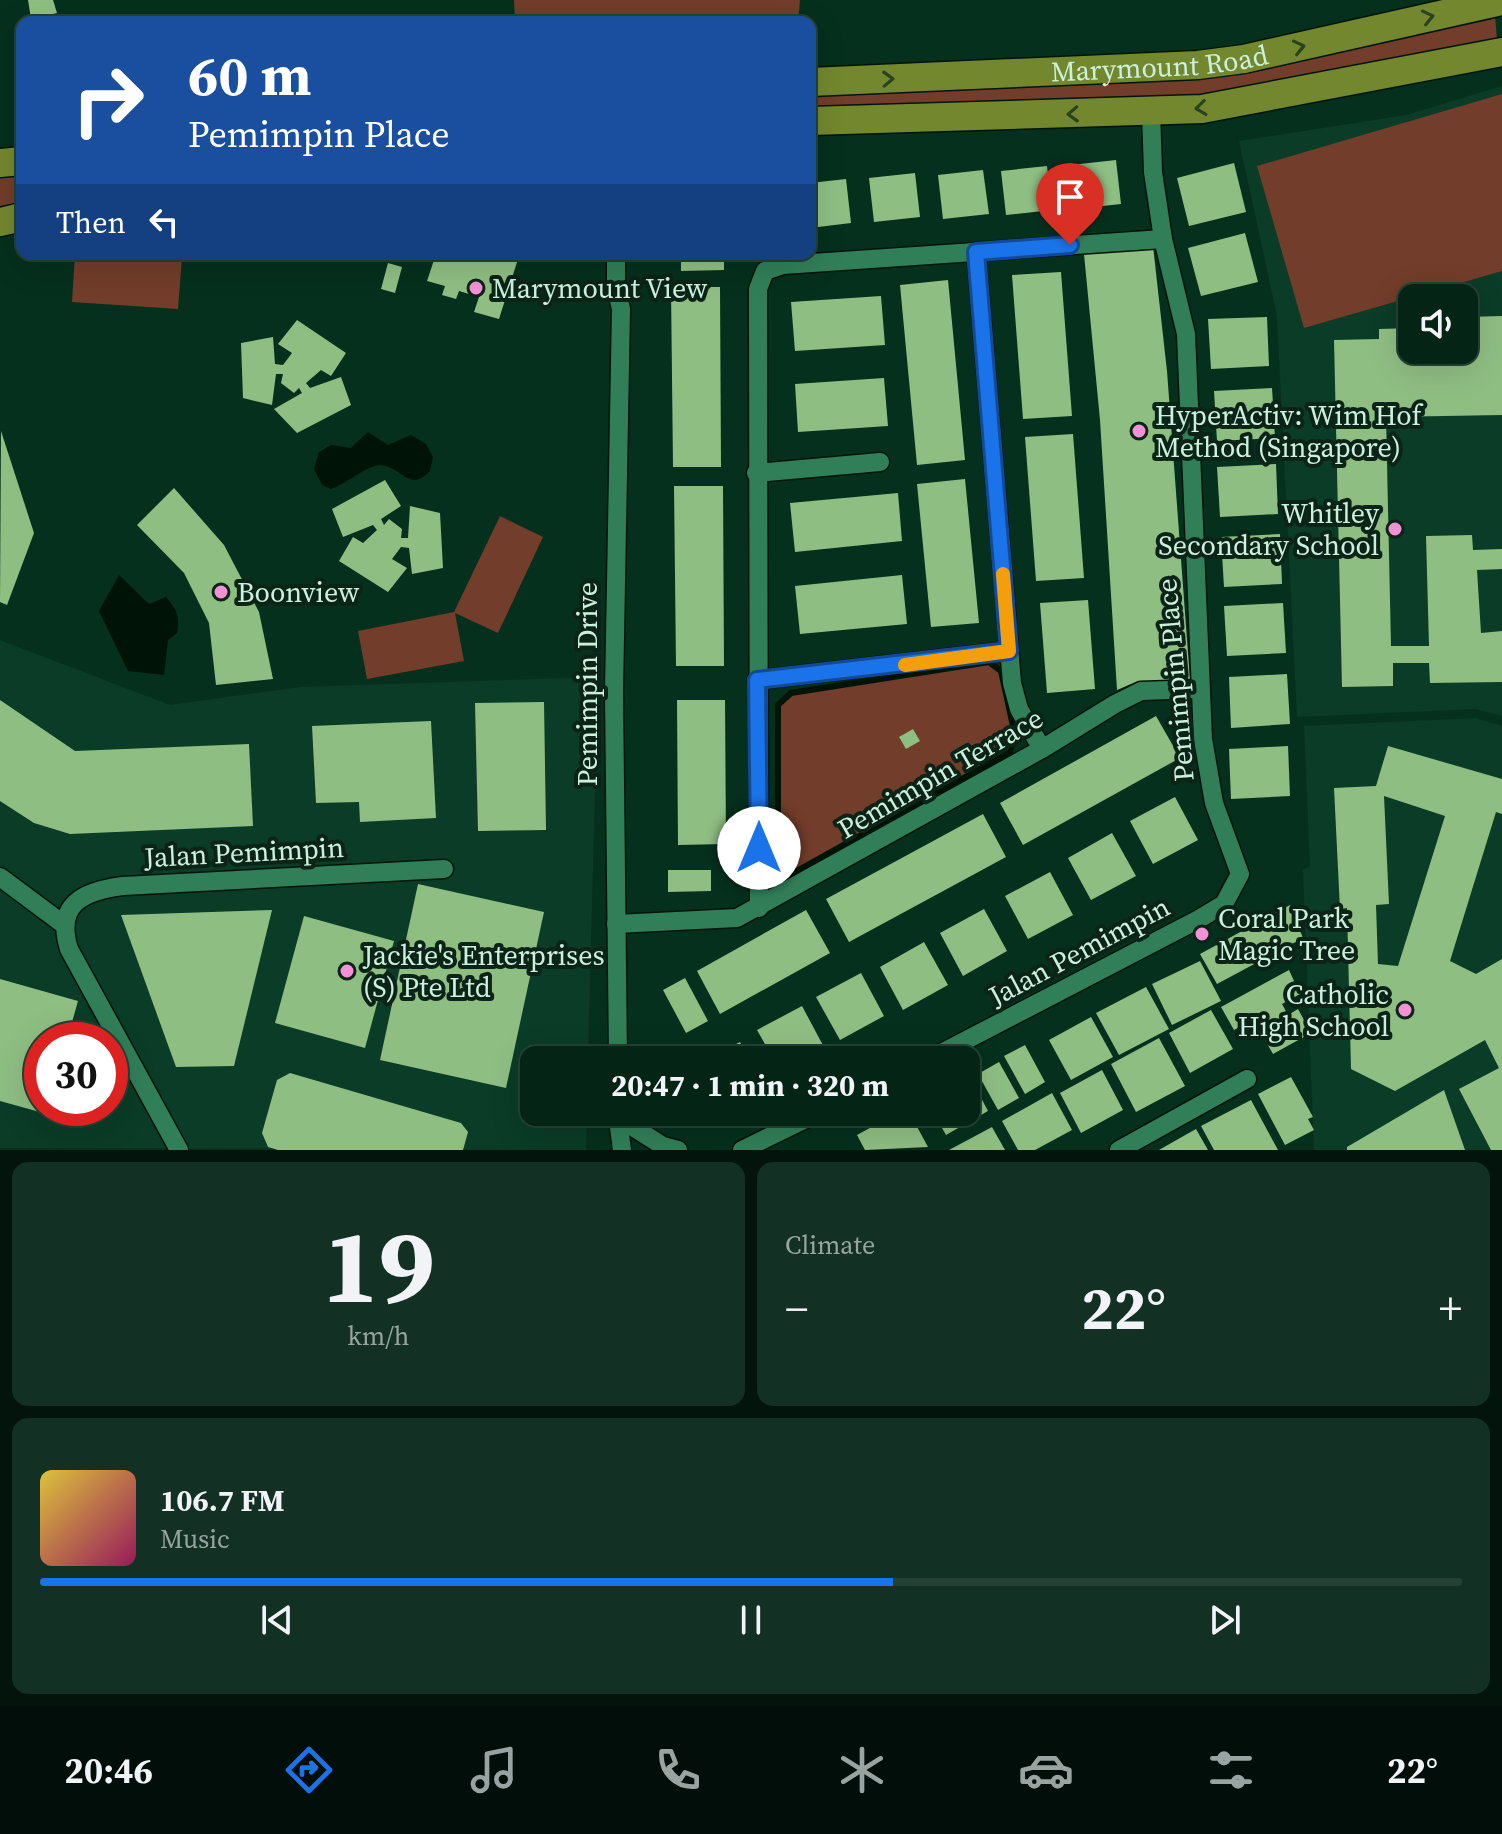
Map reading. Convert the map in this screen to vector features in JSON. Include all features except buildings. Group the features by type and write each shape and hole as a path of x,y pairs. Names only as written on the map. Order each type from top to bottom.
{"main road":[{"name":"Marymount Road","path":"816,82 1213,63 1502,1"},
{"name":"Marymount Road","path":"816,121 1151,112 1214,107 1502,52"}],"street":[{"name":"Pemimpin Place","path":"1151,112 1153,172 1163,239 1186,334 1198,689 1214,803 1240,874"},
{"path":"759,908 756,473 758,289 765,271 783,265 1163,239"},
{"path":"976,252 1009,651 1019,709 1042,749"},
{"name":"Pemimpin Drive","path":"616,260 616,288 621,309 616,494 618,1046"},
{"name":"Pemimpin Drive","path":"621,309 628,289 628,260"},
{"path":"756,473 880,462"},
{"path":"757,680 815,672 893,667 1009,651"},
{"name":"Pemimpin Terrace","path":"616,924 737,918 1141,691 1198,689"},
{"name":"Jalan Pemimpin","path":"63,924 69,910 79,901 108,888 444,869"},
{"name":"Jalan Pemimpin","path":"955,1046 1224,904 1240,874"},
{"path":"0,877 63,924 75,962 179,1150"},
{"path":"1119,1150 1247,1079"},
{"path":"612,1150 615,1126"},
{"path":"619,1126 622,1150"},
{"path":"634,1126 663,1146 678,1150"},
{"path":"742,1150 791,1126"}],"shaded area":[{"path":"514,0 800,0 799,16 515,16"},
{"path":"1494,2 1498,53 1251,100 816,121 816,82 1198,65"},
{"name":"Whitley Secondary School","path":"1502,86 1502,716 1476,709 1297,717 1277,316 1239,141 1406,115"},
{"path":"1502,94 1502,271 1457,284 1398,284 1398,301 1304,328 1257,166"},
{"path":"16,162 16,232 0,230 0,163"},
{"path":"75,260 182,260 178,309 72,302"},
{"path":"368,432 388,445 411,435 426,444 433,457 430,471 416,480 381,465 331,489 322,485 314,469 319,452 331,445 351,448"},
{"path":"500,516 543,537 498,633 455,613 464,661 367,679 358,631 454,612"},
{"path":"119,575 149,604 166,597 175,610 177,633 168,640 164,675 128,671 99,611"},
{"path":"0,640 170,705 300,687 598,677 588,1046 520,1046 520,1126 587,1126 586,1150 0,1148"},
{"path":"989,662 1001,671 1015,735 1010,752 786,877 778,871 778,705 791,693"},
{"name":"Catholic High School","path":"1475,718 1502,726 1502,1150 1314,1150 1303,870 1310,866 1304,726"}],"waterway":[{"path":"989,662 1001,671 1015,735 1010,752 786,877 778,871 778,705 791,693 989,662"}],"slow traffic":[{"path":"905,665 1009,651 1003,574"}],"place":[{"name":"Marymount View","path":"476,288"},
{"name":"HyperActiv: Wim Hof Method (Singapore)","path":"1139,431"},
{"name":"Whitley Secondary School","path":"1395,529"},
{"name":"Boonview","path":"221,592"},
{"name":"Coral Park Magic Tree","path":"1202,934"},
{"name":"Jackie's Enterprises (S) Pte Ltd","path":"347,971"},
{"name":"Catholic High School","path":"1405,1010"}],"route":[{"path":"759,848 757,680 815,672 893,667 1009,651 976,252 1070,245"}]}
